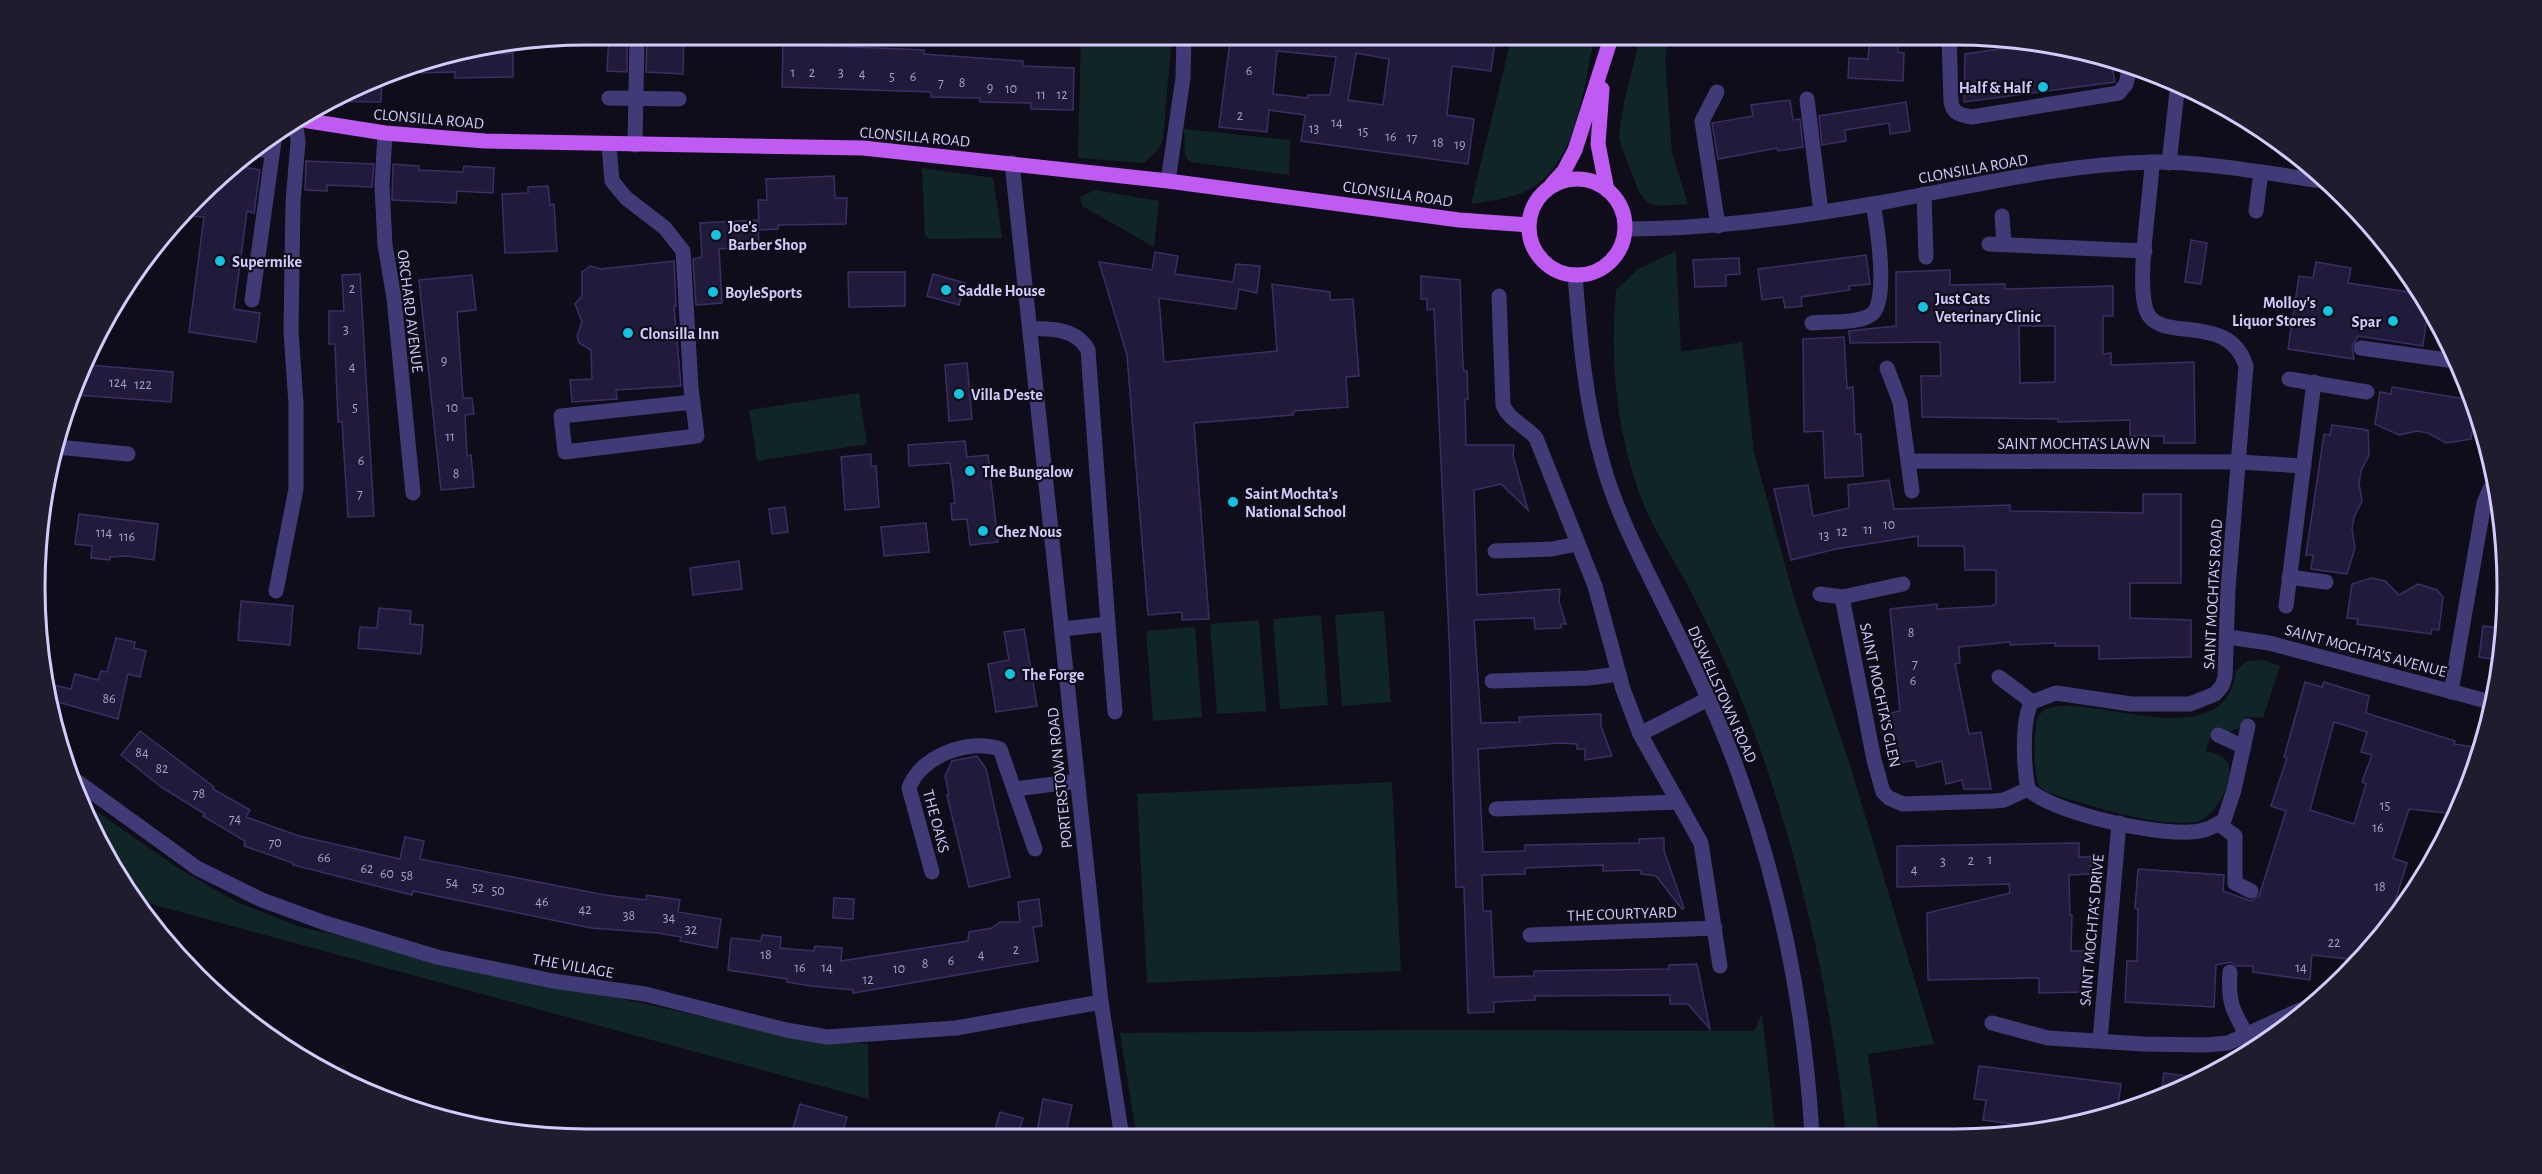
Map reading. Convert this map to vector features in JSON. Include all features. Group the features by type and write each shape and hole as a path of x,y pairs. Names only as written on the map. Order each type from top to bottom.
{"main road":[{"path":"1550,186 1564,180 1580,179 1594,182 1607,190 1617,201 1623,215 1625,229 1622,244 1609,262 1590,274 1560,273 1547,265 1536,254 1530,240 1528,225 1535,204 1550,186 1564,171 1574,151 1609,45"},
{"path":"1604,64 1599,144 1607,190"},
{"name":"CLONSILLA ROAD","path":"310,121 385,133 485,141 863,148 1168,181 1459,220 1528,225"}],"street":[{"path":"635,145 637,45"},
{"path":"1168,181 1183,78 1184,45"},
{"path":"1948,45 1951,102 1954,112 1972,117 2119,93 2126,84 2128,74"},
{"path":"1717,92 1702,121 1718,226"},
{"path":"2169,163 2177,93"},
{"path":"609,98 679,99"},
{"path":"1807,99 1821,212"},
{"path":"276,591 296,489 296,404 291,331 293,203 298,141 296,130"},
{"name":"ORCHARD AVENUE","path":"385,133 382,186 385,245 394,298 413,493"},
{"path":"252,300 273,145"},
{"path":"609,145 612,181 626,198 665,228 683,251 697,436 566,452 561,416 693,402"},
{"path":"266,150 272,151"},
{"name":"CLONSILLA ROAD","path":"1625,229 1718,226 1873,204 2013,178 2152,162 2261,172 2311,179"},
{"name":"SAINT MOCHTA'S ROAD","path":"2032,702 2056,693 2147,705 2190,704 2205,700 2215,694 2225,677 2228,587 2246,377 2244,357 2231,340 2218,334 2161,324 2151,319 2144,298 2152,162"},
{"name":"PORTERSTOWN ROAD","path":"1012,163 1101,1002 1121,1129"},
{"path":"2256,211 2261,172"},
{"path":"1924,194 1926,257"},
{"path":"1812,323 1857,319 1871,315 1877,308 1881,296 1878,231 1873,204"},
{"path":"2002,216 1997,244 2145,251"},
{"name":"DISWELLSTOWN ROAD","path":"1575,275 1584,378 1603,465 1632,541 1708,699 1741,779 1787,941 1800,1014 1811,1129"},
{"path":"1499,296 1503,405 1511,418 1521,423 1536,438 1595,586 1619,674 1640,734 1701,843 1720,966"},
{"path":"1031,330 1054,327 1082,340 1088,350 1115,712"},
{"path":"2361,348 2447,360"},
{"path":"1887,368 1900,402 1912,491"},
{"path":"2289,379 2367,392"},
{"path":"2286,606 2314,382"},
{"path":"63,448 128,454"},
{"name":"SAINT MOCHTA'S LAWN","path":"1909,461 2239,462 2304,466"},
{"path":"2451,692 2484,503 2489,492"},
{"path":"1495,551 1552,549 1577,544"},
{"path":"2289,577 2326,582"},
{"path":"1820,594 1842,597 1903,584"},
{"name":"SAINT MOCHTA'S GLEN","path":"1842,597 1874,760 1883,792 1888,798 1903,804 1994,801 2004,800 2028,789"},
{"path":"1062,629 1108,624"},
{"name":"SAINT MOCHTA'S AVENUE","path":"2228,637 2269,643 2485,701"},
{"path":"1492,681 1587,678 1619,674"},
{"path":"1999,677 2032,702 2026,715 2025,773 2028,789 2042,800 2119,823 2150,829 2189,832 2204,830 2219,824 2224,820 2234,790 2248,726"},
{"path":"1640,734 1708,699"},
{"path":"2218,735 2244,747"},
{"name":"THE OAKS","path":"932,872 909,788 914,775 924,764 962,748 989,745 1000,749 1035,849"},
{"path":"1015,789 1078,781"},
{"name":"THE VILLAGE","path":"83,786 197,868 262,900 325,923 437,957 553,981 645,994 786,1030 827,1037 956,1028 1101,1002"},
{"path":"1496,808 1677,802"},
{"name":"SAINT MOCHTA'S DRIVE","path":"2100,1040 2119,823"},
{"path":"2219,824 2235,836 2235,883 2251,891"},
{"name":"THE COURTYARD","path":"1530,935 1715,928"},
{"path":"2230,972 2228,997 2232,1010 2247,1035"},
{"path":"1992,1023 2048,1038 2206,1045 2228,1043 2285,1017"}],"green space":[{"path":"1081,45 1171,45 1163,139 1158,150 1144,163 1078,158"},
{"path":"1510,45 1593,45 1575,124 1567,146 1555,166 1541,182 1522,193 1471,204"},
{"path":"1638,45 1667,45 1665,59 1672,153 1688,204 1660,206 1648,203 1639,192 1619,135 1624,103"},
{"path":"1184,129 1290,140 1289,175 1190,162 1185,156"},
{"path":"922,168 993,178 1002,238 931,239 925,236"},
{"path":"1095,190 1159,201 1154,247 1082,206 1080,197"},
{"path":"1676,251 1681,352 1742,342 1754,452 1795,601 1849,762 1934,1044 1868,1054 1878,1129 1845,1129 1823,980 1800,879 1770,779 1746,711 1722,655 1687,584 1646,511 1633,474 1617,396 1614,317 1616,290 1638,269"},
{"path":"859,393 867,444 757,461 749,410"},
{"path":"1384,611 1391,702 1342,706 1335,615"},
{"path":"1321,615 1328,705 1280,709 1273,619"},
{"path":"1259,620 1266,711 1217,714 1210,624"},
{"path":"1195,627 1202,717 1153,721 1146,631"},
{"path":"2263,660 2280,666 2263,718 2246,717 2242,727 2229,732 2212,730 2206,751 2227,761 2229,777 2227,787 2217,806 2203,819 2196,822 2178,823 2140,818 2046,792 2039,786 2035,768 2035,748 2036,725 2040,714 2056,706 2080,706 2144,716 2176,718 2205,713 2226,699 2236,671 2247,661"},
{"path":"1392,782 1401,971 1147,983 1137,794"},
{"path":"93,809 178,868 237,902 300,927 811,1041 868,1044 869,1099 147,903 118,858"},
{"path":"1762,1013 1775,1129 1135,1129 1120,1033 1417,1030 1754,1031"}],"building":[{"path":"608,45 627,45 627,72 607,71"},
{"path":"647,45 684,45 683,74 646,72"},
{"path":"783,45 924,50 924,54 1023,61 1023,66 1074,68 1073,110 1031,109 1031,103 980,102 980,98 931,97 931,92 782,87"},
{"path":"1230,45 1495,45 1491,71 1452,66 1447,115 1474,119 1468,164 1301,141 1305,115 1269,110 1267,132 1219,127","holes":["1277,51 1336,57 1330,95 1308,95 1307,98 1273,94","1356,53 1389,59 1383,105 1348,100"]},
{"path":"1869,45 1898,45 1898,52 1904,53 1903,81 1848,78 1849,58 1868,59"},
{"path":"2007,48 2061,55 2113,69 2115,82 1964,102 1965,54"},
{"path":"513,53 513,77 455,78 455,72 421,73 447,63 481,55"},
{"path":"382,85 381,102 346,101"},
{"path":"1790,100 1793,120 1800,119 1803,147 1778,151 1777,148 1718,159 1712,123 1753,116 1751,105"},
{"path":"1906,102 1910,131 1890,134 1889,123 1845,130 1846,141 1822,145 1819,116"},
{"path":"306,161 374,164 372,187 327,185 327,191 305,190"},
{"path":"393,164 419,166 419,170 463,172 464,166 494,168 493,193 457,191 456,203 392,200"},
{"name":"Supermike","path":"245,167 260,170 254,213 247,211 234,309 260,313 256,342 189,332 204,217 193,216"},
{"path":"834,176 835,198 847,198 846,224 778,225 778,229 759,230 758,200 767,200 766,179"},
{"path":"548,186 550,205 554,204 557,251 505,253 502,194 528,193 528,187"},
{"path":"758,220 759,245 719,249 722,303 696,305 693,259 702,257 700,223"},
{"path":"2191,240 2207,243 2201,284 2185,282"},
{"path":"1155,252 1178,256 1175,274 1233,282 1236,264 1260,266 1257,293 1239,289 1236,309 1159,298 1164,362 1277,351 1272,284 1330,292 1330,300 1353,299 1359,376 1346,377 1348,407 1294,411 1293,415 1194,423 1209,619 1182,620 1182,612 1148,615 1127,355 1099,262 1152,270"},
{"path":"1866,255 1870,284 1849,286 1850,290 1801,297 1802,306 1785,308 1783,297 1762,300 1758,269"},
{"path":"1739,258 1740,274 1726,275 1726,286 1695,287 1693,260"},
{"name":"Clonsilla Inn","path":"674,261 676,306 674,306 681,386 616,390 617,399 572,402 570,380 592,379 591,350 579,343 577,336 582,322 575,304 582,296 582,272 590,266 601,269"},
{"path":"2316,262 2351,268 2348,283 2410,292 2426,320 2423,346 2358,336 2352,346 2354,359 2288,349 2299,276 2313,278"},
{"path":"1950,270 1950,285 2005,284 2005,289 2113,286 2113,316 2103,316 2103,354 2111,353 2111,365 2194,362 2195,443 2164,443 2164,436 2130,436 2130,420 2058,422 2058,419 1922,417 1921,376 1941,376 1940,342 1850,343 1849,331 1896,326 1896,272","holes":["2019,326 2055,326 2055,382 2020,383"]},
{"path":"848,272 905,272 905,306 849,307"},
{"path":"360,274 374,516 348,517 342,422 338,422 335,344 329,344 329,311 344,311 342,275"},
{"name":"Saddle House","path":"933,274 965,283 959,305 927,296"},
{"path":"472,275 476,310 457,312 463,398 472,398 474,414 465,415 467,456 471,455 474,487 441,490 419,280"},
{"path":"1421,276 1460,280 1463,365 1464,371 1467,371 1466,445 1514,445 1513,456 1528,510 1501,484 1474,490 1477,595 1560,589 1559,602 1566,624 1561,624 1561,628 1535,629 1534,618 1474,620 1481,723 1520,722 1519,717 1601,714 1601,726 1612,756 1585,760 1585,749 1577,749 1577,744 1560,743 1478,749 1483,852 1525,851 1525,845 1639,843 1639,839 1664,838 1664,851 1684,908 1682,909 1656,876 1641,874 1640,870 1603,871 1603,865 1525,868 1525,874 1482,875 1483,911 1491,911 1494,977 1534,976 1534,971 1669,969 1669,965 1697,964 1710,1029 1688,1004 1670,1004 1670,995 1535,996 1535,1000 1494,1002 1494,1012 1468,1013 1464,887 1456,887 1450,659 1434,309 1427,310 1427,299 1421,299"},
{"path":"1844,337 1847,388 1853,387 1855,434 1861,434 1863,476 1825,478 1823,431 1804,432 1803,339"},
{"name":"Villa D'este","path":"967,363 972,419 949,421 945,365"},
{"path":"93,365 173,372 171,402 80,395"},
{"path":"2392,387 2463,398 2473,428 2471,439 2446,443 2428,433 2417,431 2399,435 2375,424 2380,392 2391,394"},
{"path":"2332,425 2368,430 2369,455 2361,471 2359,484 2362,501 2354,517 2352,529 2355,548 2347,574 2311,569 2313,555 2306,555 2324,434 2330,435"},
{"path":"965,441 967,457 988,455 998,542 970,545 967,519 952,520 951,504 955,503 950,463 909,466 908,445"},
{"path":"871,454 871,466 876,466 879,507 845,510 841,457"},
{"path":"1889,480 1894,509 2010,505 2010,511 2143,513 2143,494 2181,494 2181,583 2130,583 2130,618 2191,620 2191,657 2099,659 2099,646 2055,646 2055,643 2010,645 2010,642 1959,647 1960,663 1955,664 1969,734 1981,732 1991,789 1964,789 1962,780 1946,784 1942,761 1917,767 1915,760 1892,764 1882,715 1900,711 1890,609 1937,604 1937,609 1991,606 1996,604 1996,570 1965,570 1964,546 1918,546 1918,536 1836,549 1791,560 1774,489 1808,485 1813,516 1849,508 1848,485"},
{"path":"785,507 788,532 772,534 769,509"},
{"path":"79,514 158,524 154,560 127,556 110,557 110,560 91,558 92,546 75,544"},
{"path":"926,523 929,552 884,556 881,527"},
{"path":"739,561 742,589 693,595 690,568"},
{"path":"2371,578 2385,581 2399,595 2418,584 2437,590 2443,597 2439,630 2432,629 2431,634 2357,624 2358,619 2347,618 2352,584"},
{"path":"241,601 293,606 290,645 238,640"},
{"path":"379,608 411,611 410,624 423,625 421,654 358,648 360,627 377,628"},
{"path":"2483,626 2495,627 2492,659 2479,657"},
{"name":"The Forge","path":"1024,629 1037,706 996,712 988,664 1009,660 1004,632"},
{"path":"116,638 135,642 134,648 146,651 140,677 128,674 118,719 57,702 54,685 71,689 75,674 98,680 101,671 107,672"},
{"path":"2305,682 2322,687 2324,682 2369,696 2366,713 2455,741 2454,744 2473,747 2447,813 2409,809 2393,858 2407,863 2394,905 2348,959 2312,955 2310,980 2253,972 2253,966 2237,966 2231,962 2216,965 2214,1007 2125,1002 2127,961 2137,961 2138,909 2135,908 2138,869 2224,875 2223,891 2251,901 2259,896 2286,811 2271,806 2287,758 2284,757","holes":["2334,722 2367,732 2361,752 2372,755 2362,782 2366,784 2354,824 2310,810"]},
{"path":"140,731 214,787 213,789 250,810 246,817 299,836 400,859 405,837 424,841 420,859 605,895 646,900 647,895 680,900 678,912 721,919 717,948 680,941 681,937 658,933 591,928 413,891 412,895 293,865 293,863 244,846 245,841 161,787 121,755"},
{"path":"977,756 986,769 1010,877 969,887 947,795 949,794 945,776 952,761"},
{"path":"2079,843 2079,857 2091,857 2091,874 2069,875 2070,915 2072,915 2071,951 2084,951 2084,992 2039,993 2039,978 1928,980 1927,913 2010,893 2009,884 1897,887 1897,846"},
{"path":"834,898 854,899 853,919 833,918"},
{"path":"1039,899 1042,926 1033,927 1038,961 853,993 853,990 811,986 787,982 787,979 728,970 731,938 761,941 762,935 781,937 780,948 814,951 815,946 842,948 841,961 968,941 969,932 992,928 1000,922 1020,922 1018,902"},
{"path":"1979,1066 2121,1084 2118,1104 2061,1119 2019,1125 1983,1120 1986,1100 1974,1099"},
{"path":"2164,1073 2188,1076 2162,1088"},
{"path":"1043,1099 1072,1105 1067,1129 1038,1129"},
{"path":"800,1104 847,1117 844,1129 793,1129"},
{"path":"1000,1112 1023,1118 1020,1129 995,1129"}],"place":[{"name":"Half & Half","path":"2043,87"},
{"name":"Joe's Barber Shop","path":"716,235"},
{"name":"Supermike","path":"220,261"},
{"name":"Saddle House","path":"946,290"},
{"name":"BoyleSports","path":"713,292"},
{"name":"Just Cats Veterinary Clinic","path":"1923,307"},
{"name":"Molloy's Liquor Stores","path":"2328,311"},
{"name":"Spar","path":"2393,321"},
{"name":"Clonsilla Inn","path":"628,333"},
{"name":"Villa D'este","path":"959,394"},
{"name":"The Bungalow","path":"970,471"},
{"name":"Saint Mochta's National School","path":"1233,502"},
{"name":"Chez Nous","path":"983,531"},
{"name":"The Forge","path":"1010,674"}]}
